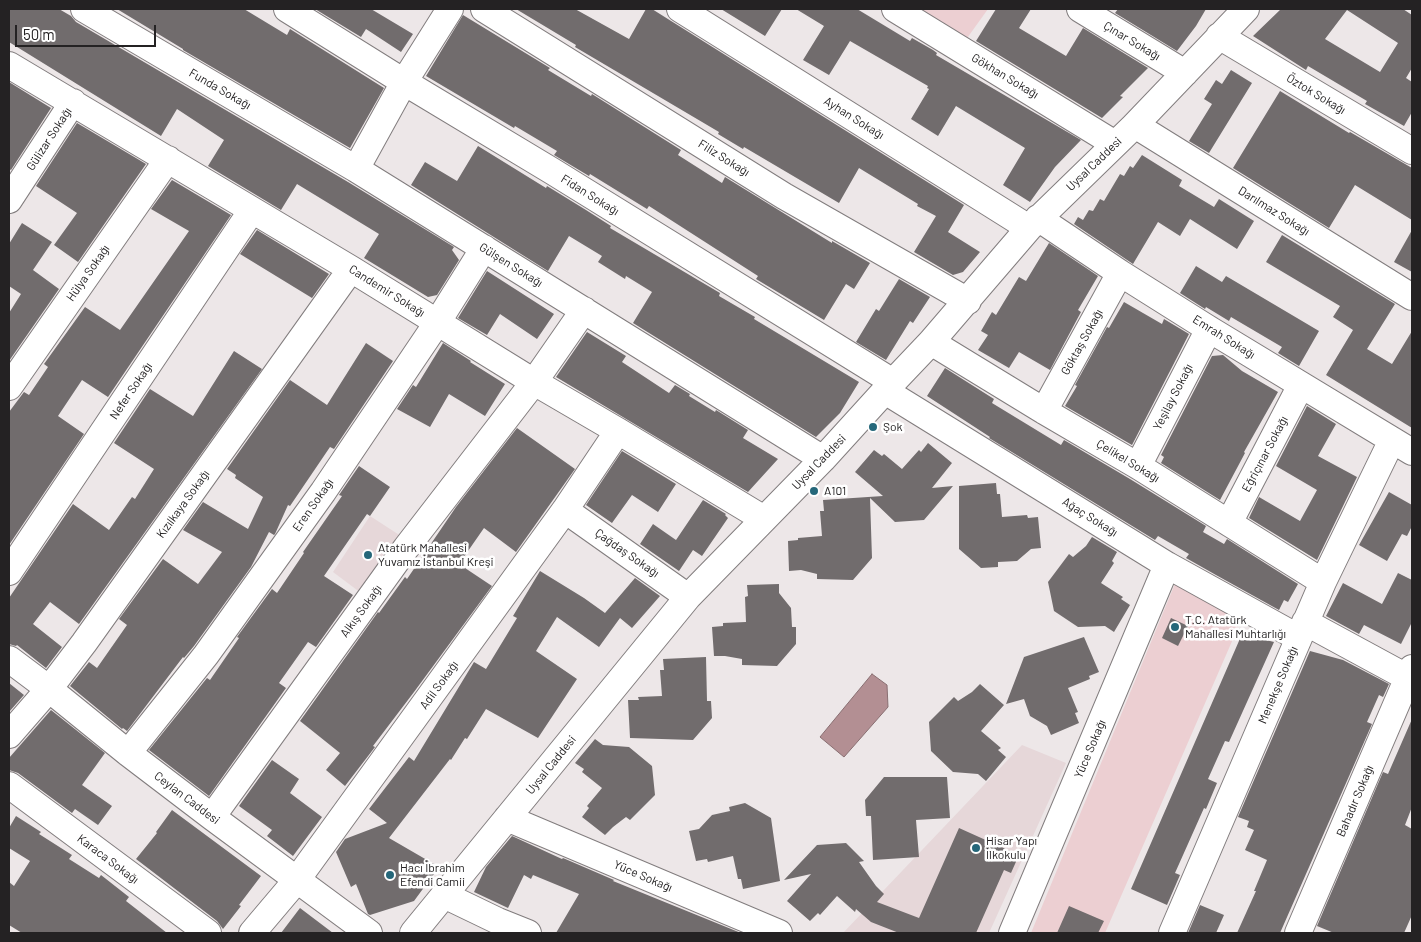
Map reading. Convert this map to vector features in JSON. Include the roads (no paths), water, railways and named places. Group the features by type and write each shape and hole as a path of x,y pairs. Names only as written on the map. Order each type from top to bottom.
{"street":[{"name":"Funda Sokağı","path":"84,9 356,169"},
{"name":"Fidan Sokağı","path":"287,9 552,171 889,386"},
{"path":"356,169 404,82 450,9"},
{"name":"Filiz Sokağı","path":"484,9 784,196 968,301"},
{"name":"Ayhan Sokağı","path":"680,9 1033,223"},
{"name":"Gökhan Sokağı","path":"895,9 1115,144"},
{"name":"Çınar Sokağı","path":"1080,9 1185,73"},
{"name":"Uysal Caddesi","path":"413,933 688,596 823,459 968,301 1033,223 1135,125 1246,9"},
{"name":"Öztok Sokağı","path":"1219,36 1412,151"},
{"name":"Candemir Sokağı","path":"9,65 764,519"},
{"name":"Gülizar Sokağı","path":"9,200 73,102"},
{"name":"Darılmaz Sokağı","path":"1135,125 1412,297"},
{"name":"Hülya Sokağı","path":"9,386 168,159"},
{"name":"Gülşen Sokağı","path":"356,169 823,459"},
{"name":"Nefer Sokağı","path":"9,572 252,210"},
{"name":"Emrah Sokağı","path":"1033,223 1120,273 1402,446"},
{"name":"Eren Sokağı","path":"128,753 206,655 312,508 437,323 484,248"},
{"name":"Kızılkaya Sokağı","path":"9,735 50,689 84,643 351,269"},
{"name":"Göktaş Sokağı","path":"1044,411 1120,273"},
{"name":"Alkış Sokağı","path":"212,817 406,548 534,382 584,310"},
{"name":"Yeşilay Sokağı","path":"1138,466 1209,328"},
{"name":"Çelikel Sokağı","path":"931,342 1138,466 1323,582"},
{"name":"Eğriçınar Sokağı","path":"1229,523 1301,385"},
{"name":"Ağaç Sokağı","path":"889,386 1167,565 1302,630 1411,675"},
{"name":"Adil Sokağı","path":"252,933 296,880 565,510 618,431"},
{"name":"Menekşe Sokağı","path":"1172,933 1323,582 1402,446"},
{"name":"Çağdaş Sokağı","path":"565,510 688,596"},
{"name":"Yüce Sokağı","path":"1012,933 1167,565"},
{"name":"Ceylan Caddesi","path":"9,659 50,689 128,753 368,933"},
{"name":"Bahadır Sokağı","path":"1298,933 1411,675"},
{"name":"Karaca Sokağı","path":"9,785 208,933"},
{"name":"Yüce Sokağı","path":"507,818 779,933"},
{"path":"444,895 528,933"}],"place":[{"name":"Şok","path":"873,427"},
{"name":"A101","path":"814,491"},
{"name":"Atatürk Mahallesi Yuvamız İstanbul Kreşi","path":"368,555"},
{"name":"T.C. Atatürk Mahallesi Muhtarlığı","path":"1175,627"},
{"name":"Hisar Yapı İlkokulu","path":"976,848"},
{"name":"Hacı İbrahim Efendi Camii","path":"390,875"}]}
